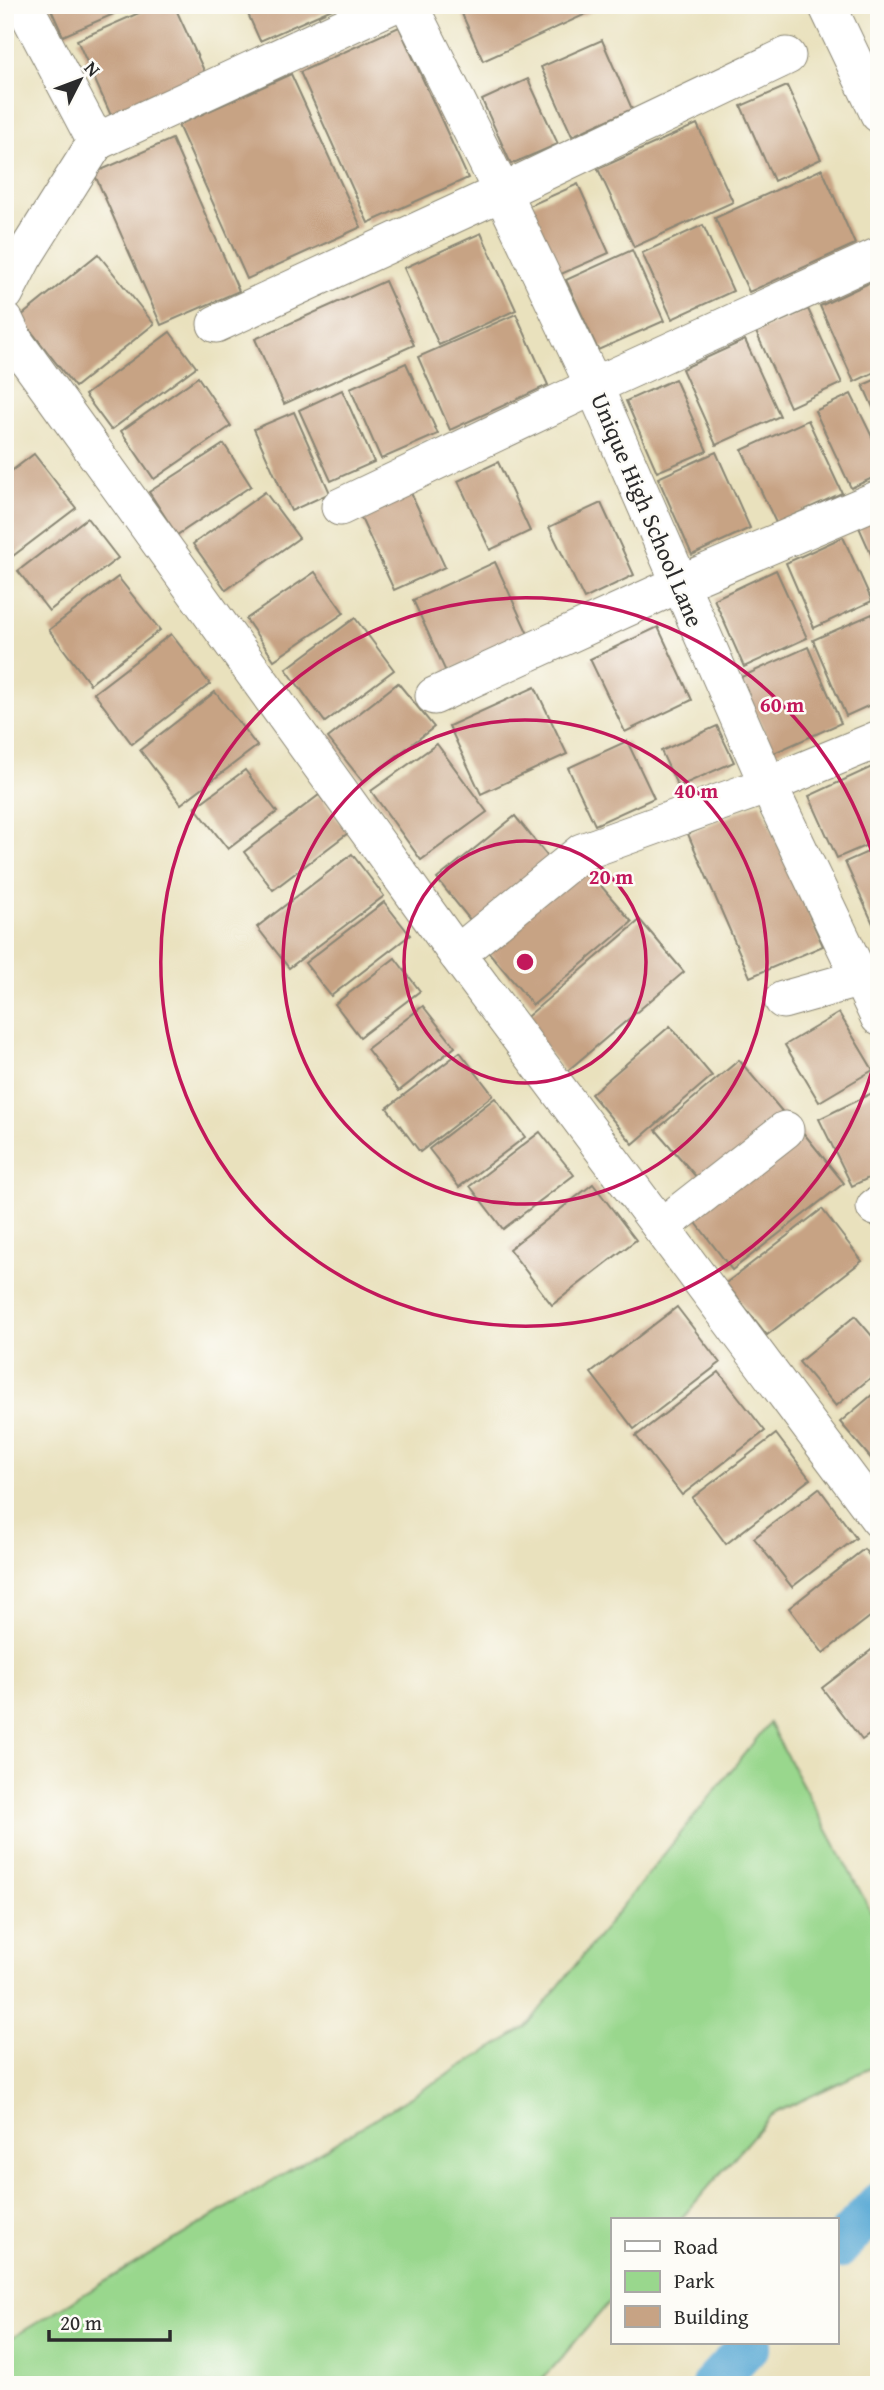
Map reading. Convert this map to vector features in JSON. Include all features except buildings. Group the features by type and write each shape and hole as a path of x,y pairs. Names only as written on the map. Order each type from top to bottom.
{"street":[{"path":"24,5 96,142"},
{"path":"5,293 23,257 96,142 392,5"},
{"name":"Unique High School Lane","path":"410,5 594,386 768,786 870,974 879,1017"},
{"path":"827,5 867,61 879,114"},
{"path":"216,324 787,56"},
{"path":"340,507 594,386 879,256"},
{"path":"5,321 15,342 457,954 879,1519"},
{"path":"433,696 679,584 879,499"},
{"path":"457,954 582,852 768,786 879,738"},
{"path":"782,1000 870,974"},
{"path":"661,1227 785,1130"}],"green space":[{"path":"769,1723 879,1926 879,2064 771,2115 682,2218 611,2218 611,2300 538,2385 5,2385 5,2342 525,2028"}],"waterway":[{"path":"838,2248 879,2203"},
{"path":"712,2385 750,2344"}]}
